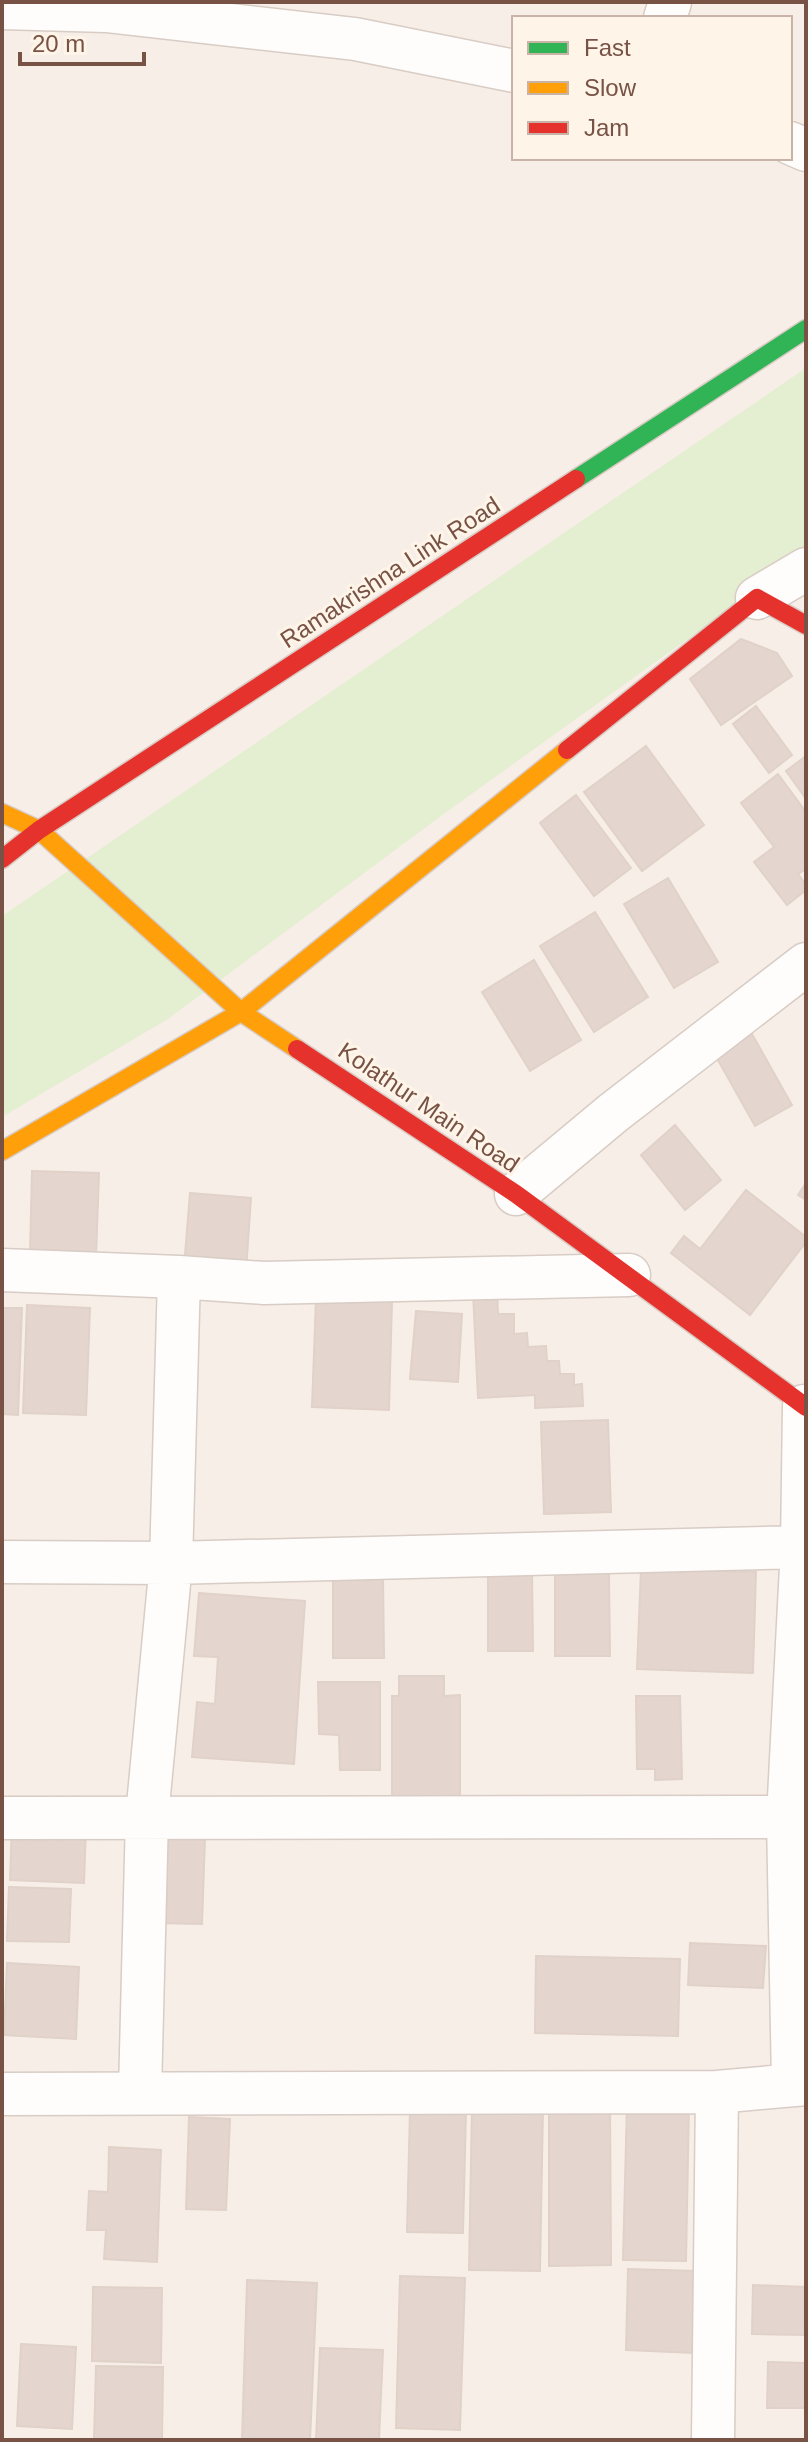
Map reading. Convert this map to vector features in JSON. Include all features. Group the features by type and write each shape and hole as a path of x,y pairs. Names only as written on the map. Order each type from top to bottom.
{"street":[{"path":"2,8 92,6 355,39 512,71"},
{"name":"Ramakrishna Link Road","path":"2,859 39,830 806,329"},
{"path":"2,1151 241,1012 757,598 806,569"},
{"path":"757,598 806,625"},
{"name":"Kolathur Main Road","path":"2,813 39,830 241,1012 516,1194 805,1406"},
{"path":"516,1194 613,1113 806,964"},
{"path":"2,1270 264,1283 629,1275"},
{"path":"140,2092 147,1816 171,1563 179,1277"},
{"path":"2,2094 717,2092 799,2084 788,1817 802,1547 805,1406"},
{"path":"2,1562 171,1563 802,1547"},
{"path":"2,1818 788,1817"},
{"path":"713,2440 717,2092"}],"green space":[{"path":"806,368 806,554 445,813 168,1019 2,1117 2,916"}],"building":[{"path":"741,639 777,653 792,676 721,725 690,679"},
{"path":"756,706 792,755 769,773 733,724"},
{"path":"646,746 704,825 642,871 584,792"},
{"path":"806,756 806,799 786,771"},
{"path":"778,774 806,812 806,869 798,874 806,890 787,905 754,862 774,847 741,803"},
{"path":"576,795 631,868 594,896 540,823"},
{"path":"668,878 718,962 674,988 624,904"},
{"path":"595,912 648,997 594,1032 540,946"},
{"path":"534,960 581,1040 530,1071 482,992"},
{"path":"752,1034 792,1105 755,1126 715,1055"},
{"path":"675,1125 721,1180 685,1210 641,1155"},
{"path":"32,1171 99,1173 96,1257 30,1254"},
{"path":"806,1183 806,1200 798,1195"},
{"path":"746,1190 806,1237 806,1242 750,1315 671,1253 684,1236 700,1249"},
{"path":"190,1193 251,1198 246,1271 184,1267"},
{"path":"497,1291 498,1314 514,1314 514,1334 527,1333 528,1347 546,1346 547,1361 559,1361 560,1374 574,1374 574,1385 582,1384 583,1406 535,1408 535,1395 478,1398 473,1292"},
{"path":"316,1299 392,1301 389,1410 312,1407"},
{"path":"27,1305 90,1308 86,1415 23,1413"},
{"path":"2,1308 22,1308 18,1415 2,1414"},
{"path":"416,1311 462,1314 458,1382 410,1379"},
{"path":"608,1420 611,1512 544,1514 541,1422"},
{"path":"555,1565 593,1565 593,1573 609,1573 610,1656 555,1656"},
{"path":"641,1569 756,1572 753,1673 637,1669"},
{"path":"488,1570 532,1570 533,1651 488,1651"},
{"path":"333,1575 383,1575 384,1658 333,1658"},
{"path":"199,1593 305,1601 294,1764 192,1757 197,1702 215,1704 218,1657 194,1656"},
{"path":"399,1676 444,1676 444,1696 460,1695 460,1798 392,1800 392,1696 399,1696"},
{"path":"318,1682 380,1682 380,1770 340,1770 339,1735 319,1734"},
{"path":"636,1696 680,1696 682,1779 655,1780 655,1769 637,1769"},
{"path":"12,1824 86,1827 84,1883 10,1880"},
{"path":"160,1837 205,1838 202,1924 157,1923"},
{"path":"9,1887 71,1889 69,1942 7,1941"},
{"path":"690,1943 766,1946 763,1988 688,1985"},
{"path":"536,1956 680,1959 678,2036 535,2033"},
{"path":"7,1963 79,1967 76,2039 4,2035"},
{"path":"549,2102 610,2102 611,2265 549,2266"},
{"path":"627,2103 689,2104 686,2261 623,2260"},
{"path":"472,2106 543,2108 540,2271 469,2270"},
{"path":"410,2109 466,2111 463,2233 407,2232"},
{"path":"189,2117 230,2119 226,2210 186,2209"},
{"path":"109,2147 161,2150 157,2262 104,2259 106,2230 87,2230 89,2191 108,2192"},
{"path":"628,2269 696,2271 694,2353 626,2350"},
{"path":"400,2276 465,2278 460,2430 396,2428"},
{"path":"247,2280 317,2283 310,2440 242,2440"},
{"path":"753,2285 806,2287 806,2335 752,2334"},
{"path":"93,2287 162,2288 161,2363 92,2361"},
{"path":"21,2344 76,2347 72,2429 17,2426"},
{"path":"320,2348 383,2350 379,2440 316,2440"},
{"path":"768,2362 806,2363 806,2408 767,2408"},
{"path":"96,2366 163,2367 162,2440 94,2440"}],"traffic: fast":[{"path":"576,479 806,329"}],"traffic: slow":[{"path":"2,1151 241,1012 567,750"},
{"path":"2,813 39,830 241,1012 297,1049"}],"traffic: jam":[{"path":"2,859 39,830 576,479"},
{"path":"567,750 757,598 806,625"},
{"path":"297,1049 516,1194 806,1407"}]}
